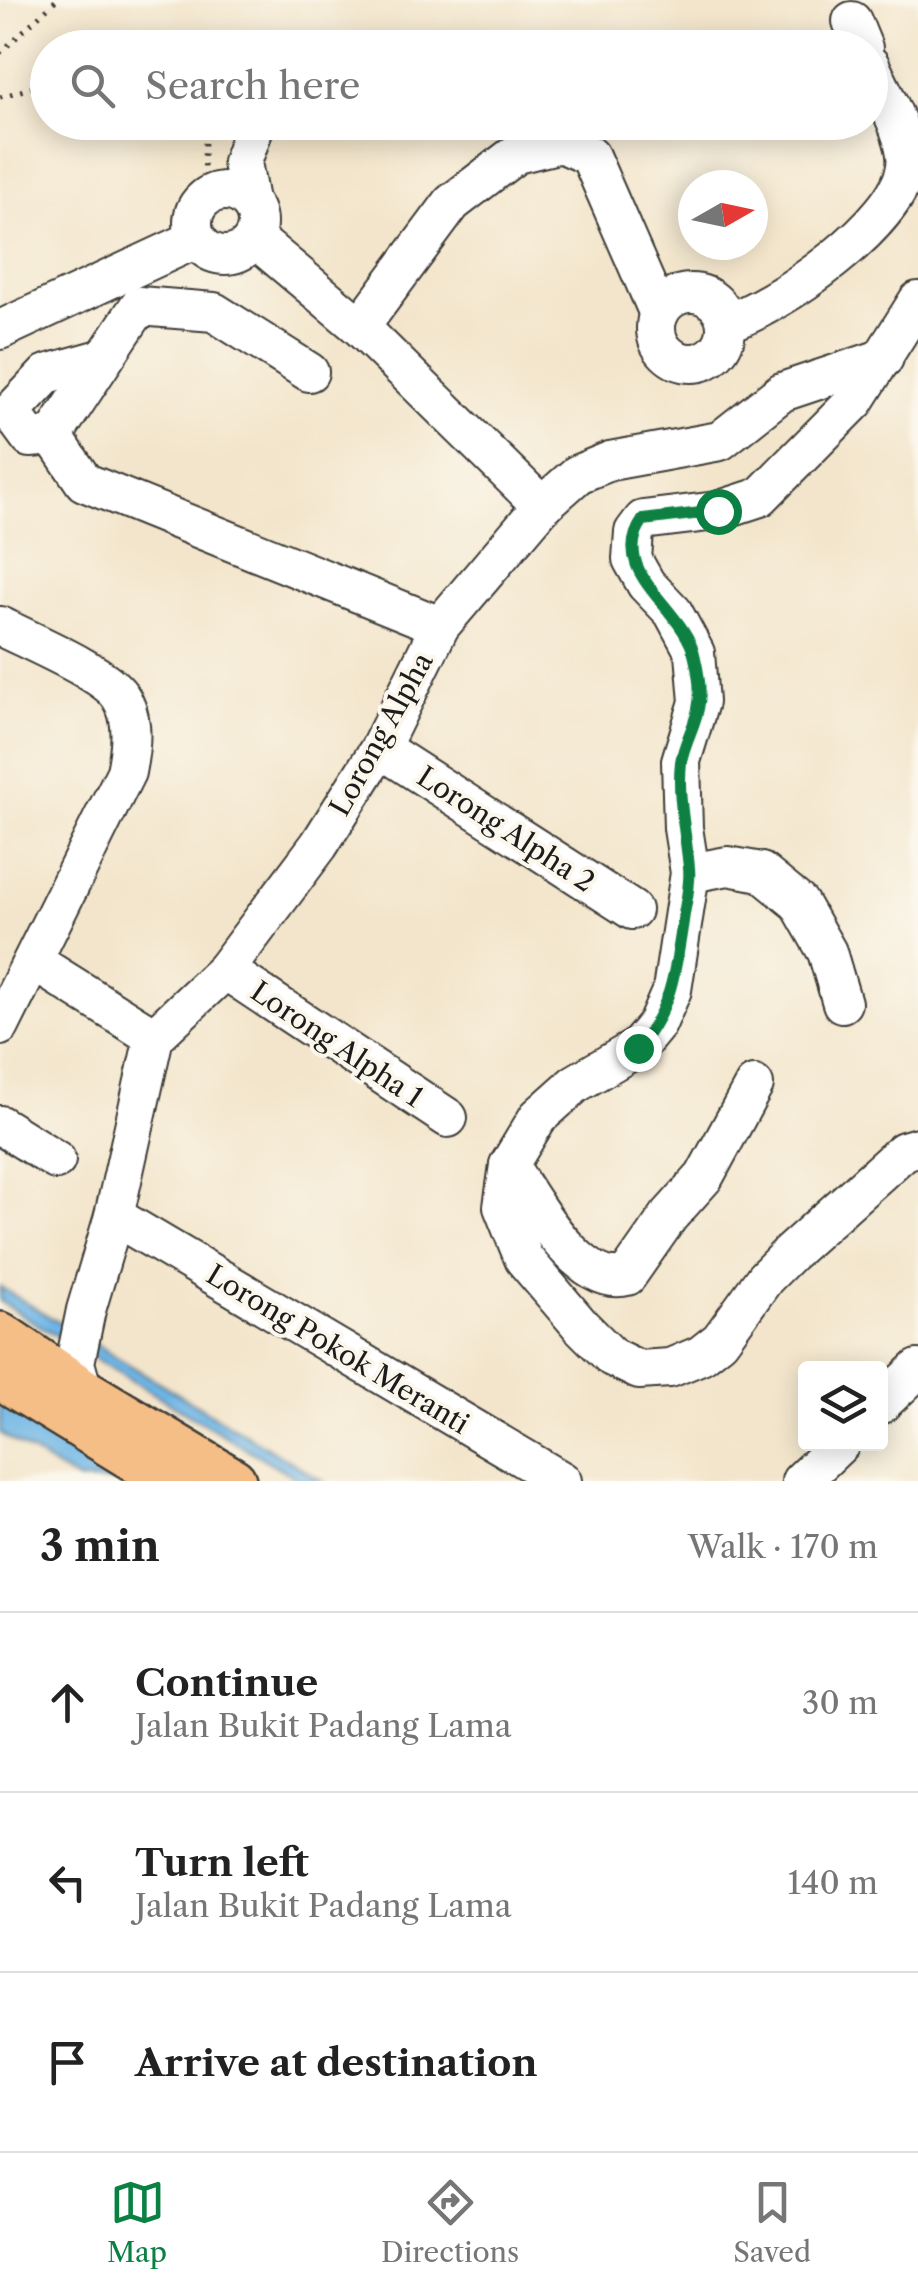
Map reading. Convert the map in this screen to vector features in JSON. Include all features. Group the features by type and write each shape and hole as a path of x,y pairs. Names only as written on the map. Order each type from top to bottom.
{"main road":[{"path":"6,1353 83,1391 233,1481"},
{"path":"6,1353 171,1481"}],"street":[{"path":"726,324 751,315 831,264 886,205 903,179 907,162 904,144 888,107"},
{"path":"250,140 242,162 251,220 237,254 225,256 204,248 196,239 194,216 207,196 228,191 251,220 542,506"},
{"path":"360,328 452,204 516,154 561,143 590,156 659,314"},
{"path":"0,330 196,239"},
{"path":"691,292 710,298 726,324 723,343 710,358 682,362 664,352 656,323 672,298 691,292"},
{"path":"918,301 855,401 760,497 718,511 643,520 634,532 632,559 646,584 673,612 695,654 700,702 681,761 683,828 690,873 672,990 657,1024 638,1048 575,1084 538,1117 509,1165 503,1207 524,1258 580,1326 612,1356 639,1370 670,1368 702,1355 720,1340 765,1278 790,1253 904,1150 918,1146"},
{"path":"309,372 214,312 139,306 104,358 47,374 11,412 30,438 53,436 84,482 440,626"},
{"name":"Lorong Alpha","path":"154,1037 225,970 318,846 380,748 440,626 542,506 578,474 610,461 720,441 782,392 884,358"},
{"path":"0,626 103,680 120,696 128,715 132,744 126,772 0,1026"},
{"name":"Lorong Alpha 2","path":"380,748 632,910"},
{"path":"690,873 728,866 761,872 798,902 827,952 842,1003"},
{"path":"34,961 154,1037 114,1216 75,1363 83,1391"},
{"name":"Lorong Alpha 1","path":"225,970 448,1118"},
{"path":"509,1165 556,1238 605,1276 627,1276 704,1177 754,1085"},
{"path":"0,1125 56,1160"},
{"name":"Lorong Pokok Meranti","path":"114,1216 562,1481"},
{"path":"6,1353 53,1338 86,1310"},
{"path":"888,1397 918,1369"},
{"path":"801,1481 833,1451"}],"path":[{"path":"0,53 56,0"},
{"path":"0,97 30,88"},
{"path":"205,140 207,196"}],"water":[{"path":"0,1287 323,1481 301,1481 35,1323 0,1301"},
{"path":"0,1403 126,1481 78,1481 0,1433"}],"route":[{"path":"638,1048 657,1024 672,990 690,873 683,828 681,761 700,702 695,654 673,612 646,584 632,559 632,544 634,532 643,520 718,511"}]}
